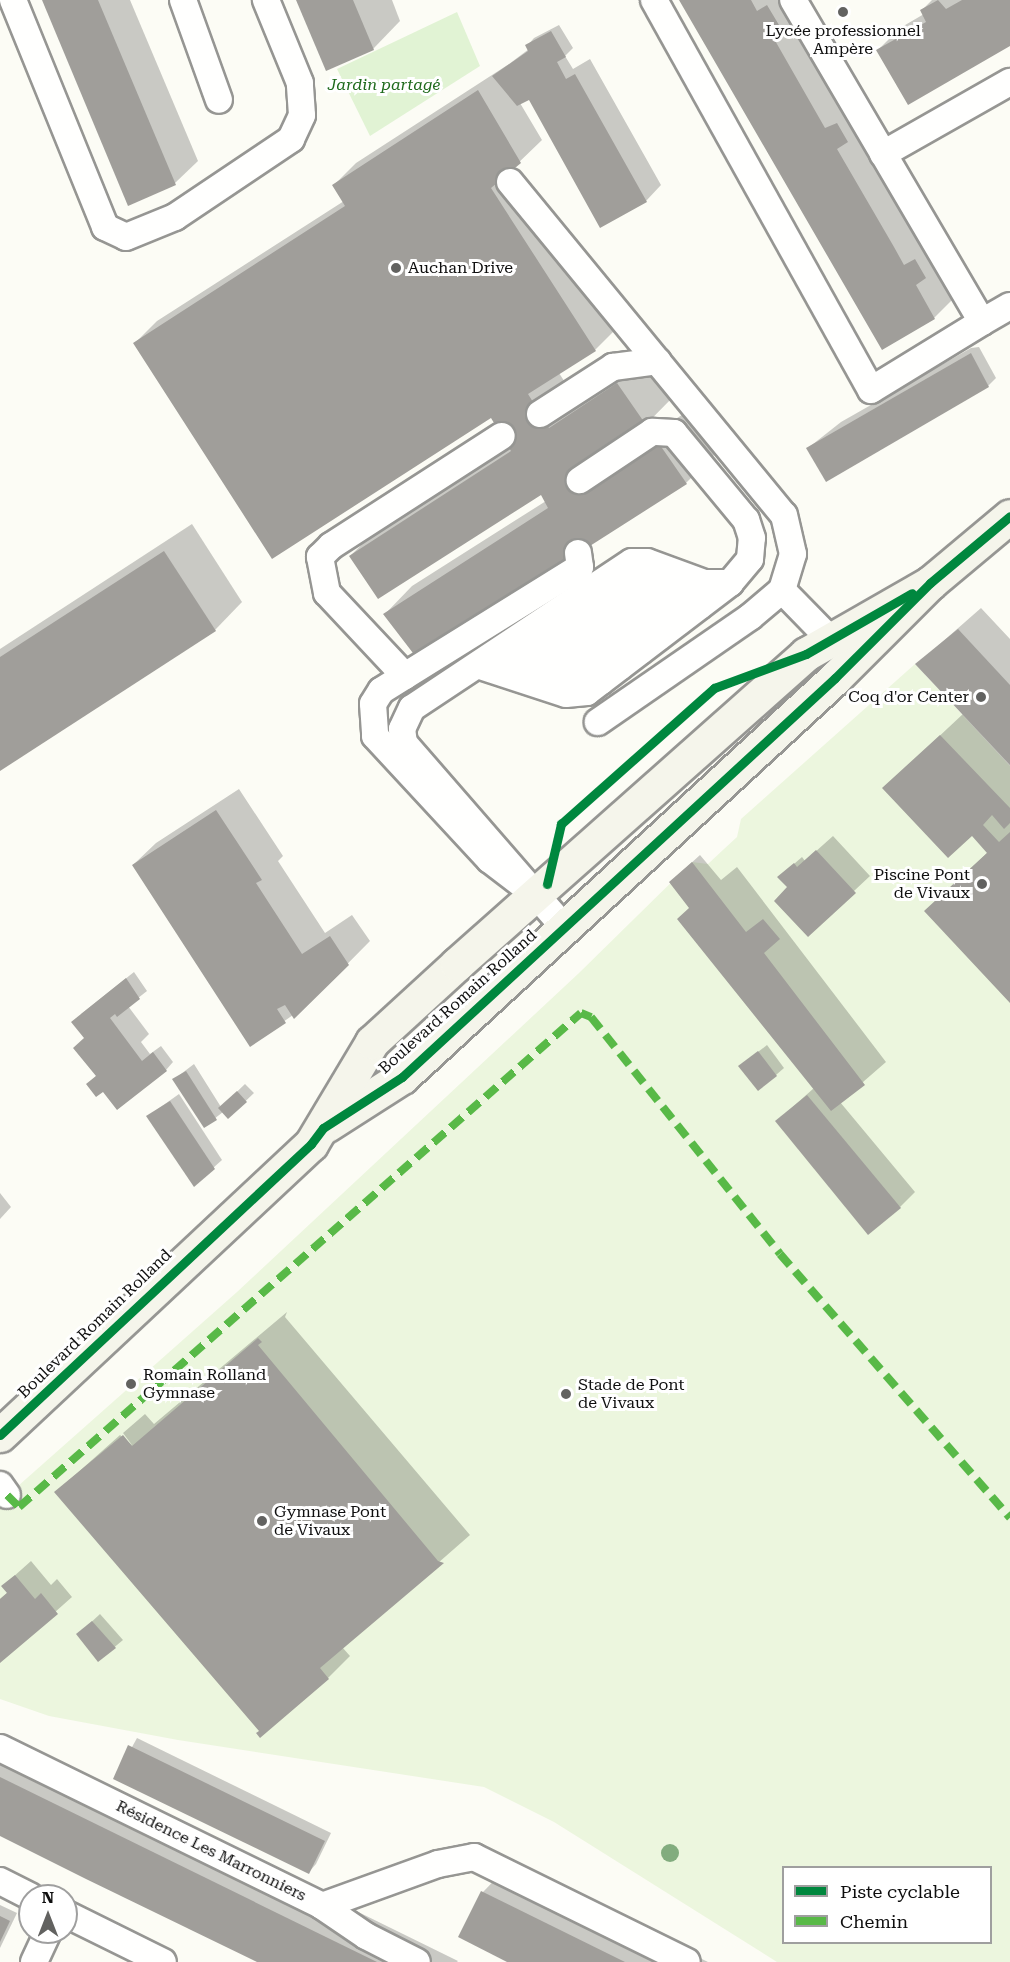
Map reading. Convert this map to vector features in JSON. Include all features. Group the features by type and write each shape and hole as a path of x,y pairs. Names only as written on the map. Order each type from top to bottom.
{"main road":[{"name":"Boulevard Romain Rolland","path":"323,1128 402,1077 563,926 835,678 930,583 1010,516"},
{"name":"Boulevard Romain Rolland","path":"0,1435 311,1144 323,1128 372,1042 806,654 930,583"}],"lane":[{"path":"14,0 105,227 126,237 175,217 291,139 302,115 300,83 266,0"},
{"path":"183,0 219,100"},
{"path":"654,0 871,390 1010,306"},
{"path":"793,0 982,322"},
{"path":"883,154 1010,82"},
{"path":"510,182 784,515 793,554 782,590 750,617 598,722"},
{"path":"540,414 614,367 658,361"},
{"path":"480,666 566,694 587,692 730,583 750,560 752,538 746,520 674,433 652,432 580,480"},
{"path":"405,676 327,593 320,557 331,546 502,436"},
{"path":"536,895 490,860 375,736 373,704 381,691 580,567 578,553"},
{"path":"563,926 404,743 402,729 412,708 480,666 632,562 647,562 704,583 730,583"},
{"path":"612,577 699,606"},
{"path":"782,590 831,640"},
{"path":"587,592 678,621"},
{"path":"546,621 649,644"},
{"path":"546,621 610,674"},
{"path":"503,650 610,674"},
{"name":"Résidence Les Marronniers","path":"0,1748 322,1906 366,1936 417,1962"},
{"path":"322,1906 438,1864 474,1857 687,1962"},
{"path":"0,1881 18,1890"},
{"path":"78,1920 163,1962"},
{"path":"34,1962 42,1944"}],"green space":[{"name":"Jardin partagé","path":"457,12 480,66 370,136 337,69"},
{"name":"Stade de Pont de Vivaux","path":"915,664 1010,766 1010,1962 777,1962 554,1822 484,1787 178,1740 49,1716 0,1699 0,1502 237,1292 579,973 692,862 708,864 737,837 741,819"}],"building":[{"path":"42,0 98,0 176,185 128,206"},
{"path":"296,0 353,0 374,50 326,71"},
{"path":"679,0 751,0 757,11 767,5 779,25 769,30 825,128 837,123 848,142 837,149 904,265 915,259 926,278 916,285 935,319 882,350"},
{"path":"938,0 946,9 962,0 1010,0 1010,46 908,105 876,50 926,22 920,10"},
{"path":"551,31 566,57 557,62 566,79 575,74 647,202 600,228 529,100 517,106 492,76 528,51 525,45"},
{"name":"Auchan Drive","path":"478,90 521,163 491,188 596,351 528,394 549,428 617,383 687,484 416,657 383,614 548,508 541,495 378,599 349,556 511,451 491,418 272,559 133,343 345,206 332,185"},
{"path":"971,353 989,387 826,482 806,448"},
{"path":"164,551 216,631 0,771 0,657"},
{"name":"Coq d'or Center","path":"958,629 1010,685 1010,765 915,664"},
{"name":"Piscine Pont de Vivaux","path":"940,735 1010,808 1010,823 1004,829 992,815 983,825 999,842 1010,832 1010,1003 924,911 987,853 972,836 948,858 882,788"},
{"path":"216,810 262,880 256,883 302,954 330,936 349,965 294,1019 285,1005 277,1009 286,1023 250,1047 132,865"},
{"path":"816,850 856,893 808,937 774,901 787,887 777,877 794,863 797,867"},
{"path":"692,862 746,932 763,919 780,939 764,953 865,1085 831,1111 677,919 689,908 669,882"},
{"path":"126,978 140,999 117,1017 115,1014 110,1018 142,1061 153,1052 167,1071 117,1110 103,1092 96,1097 86,1084 96,1076 73,1048 84,1038 71,1022"},
{"path":"758,1051 777,1076 758,1091 738,1066"},
{"path":"186,1071 217,1120 204,1128 172,1079"},
{"path":"237,1091 247,1102 228,1119 218,1108"},
{"path":"807,1095 901,1208 868,1235 775,1121"},
{"path":"170,1101 215,1169 194,1187 146,1116"},
{"name":"Gymnase Pont de Vivaux","path":"258,1338 262,1342 258,1345 438,1561 444,1563 320,1668 329,1679 260,1738 256,1733 259,1731 54,1492 123,1435 132,1446"},
{"path":"15,1575 35,1599 41,1593 58,1614 0,1663 0,1599 7,1593 1,1586"},
{"path":"92,1621 116,1648 98,1662 76,1634"},
{"path":"128,1745 325,1841 309,1874 113,1779"},
{"path":"0,1777 377,1962 257,1962 86,1879 0,1836"},
{"path":"481,1891 625,1962 507,1962 458,1937"},
{"path":"0,1916 10,1921 0,1942"}],"marked path":[{"path":"7,1495 19,1507 581,1013 591,1017 780,1254 1010,1518"}],"cycle path":[{"path":"0,1435 311,1144 323,1128 402,1077 835,678 930,583 1010,516"},
{"path":"547,884 561,824 714,688 806,654 912,593"}],"place":[{"name":"Lycée professionnel Ampère","path":"843,12"},
{"name":"Auchan Drive","path":"396,268"},
{"name":"Coq d'or Center","path":"981,697"},
{"name":"Piscine Pont de Vivaux","path":"982,884"},
{"name":"Romain Rolland Gymnase","path":"131,1384"},
{"name":"Stade de Pont de Vivaux","path":"566,1394"},
{"name":"Gymnase Pont de Vivaux","path":"262,1521"}]}
